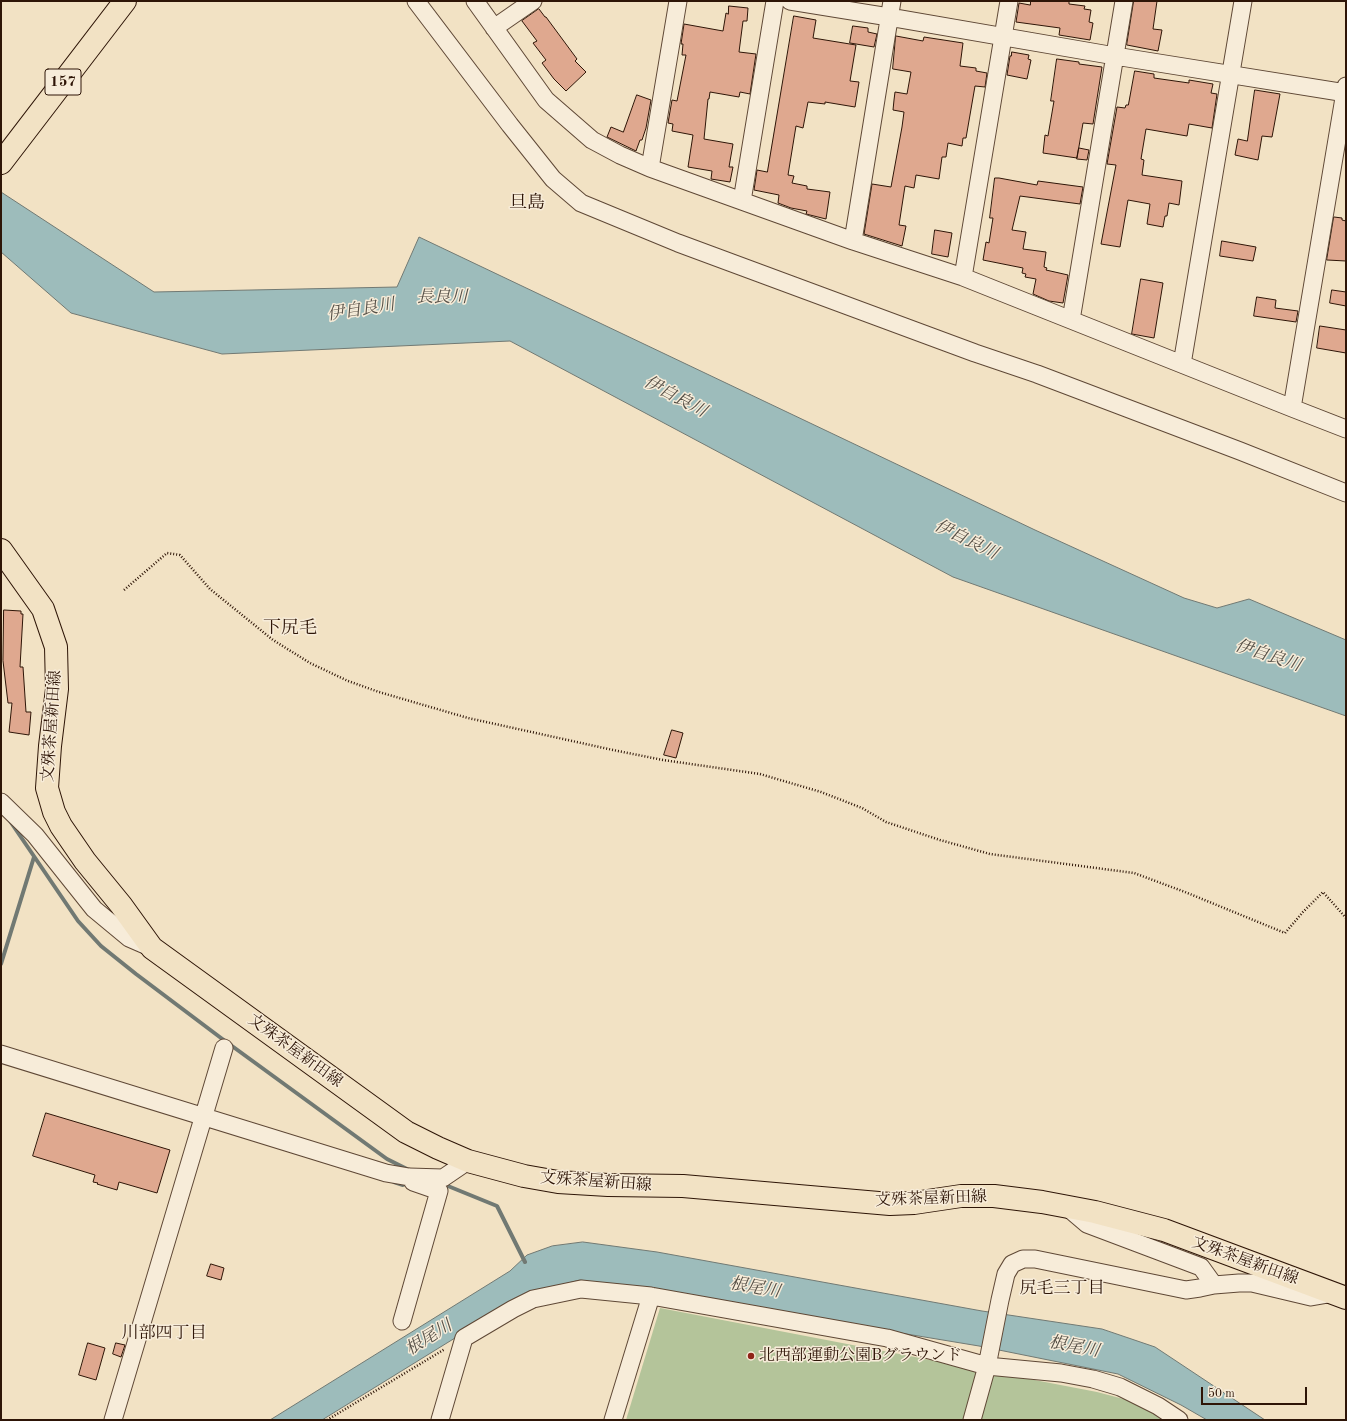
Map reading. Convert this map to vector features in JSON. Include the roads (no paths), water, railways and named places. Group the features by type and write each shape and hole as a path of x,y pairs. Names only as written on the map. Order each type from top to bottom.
{"main road":[{"name":"157","path":"1,163 125,1"},
{"name":"文殊茶屋新田線","path":"1,550 43,609 56,647 57,689 50,746 47,788 54,812 61,826 85,861 121,905 152,948 406,1132 468,1161 524,1176 558,1182 608,1185 683,1186 890,1204 914,1203 961,1196 994,1196 1065,1206 1095,1212 1164,1230 1342,1296"}],"street":[{"path":"416,1 553,179 581,203 678,243 1044,377 1346,493"},
{"path":"475,1 546,100 592,140 620,155 650,168 853,241 963,277 1346,429"},
{"path":"494,28 533,1"},
{"path":"650,168 678,1"},
{"path":"742,201 775,1"},
{"path":"790,1 890,9 1003,36 1115,56 1346,90 1292,408"},
{"path":"963,277 1009,1"},
{"path":"1071,320 1124,1"},
{"path":"1182,364 1243,1"},
{"path":"853,241 890,9"},
{"path":"1,802 35,835 94,909 129,938 152,948"},
{"path":"113,1420 224,1048"},
{"path":"1,1054 204,1116 439,1191 402,1321"},
{"path":"386,1173 409,1177 443,1178 468,1161"},
{"path":"1065,1206 1087,1224 1201,1267 1214,1285"},
{"path":"972,1420 987,1366 1006,1274 1012,1264 1023,1259 1035,1259 1186,1290 1214,1285 1252,1283 1311,1297 1342,1296"},
{"path":"440,1420 464,1338 512,1309 533,1299 581,1289 651,1296 887,1338 987,1366 1060,1373 1093,1379 1120,1387 1158,1406 1179,1420"},
{"path":"613,1420 651,1296"}],"water":[{"name":"長良川","path":"1,192 154,292 397,287 419,237 1035,530 1184,598 1217,608 1249,599 1346,640 1346,716 953,577 510,341 222,354 71,313 1,252"},
{"name":"根尾川","path":"583,1242 657,1252 982,1311 1102,1329 1155,1347 1265,1420 1207,1420 1181,1405 1118,1374 979,1346 580,1280 528,1293 322,1420 270,1420 510,1271 527,1255 552,1246"}],"waterway":[{"path":"10,821 78,921 101,946 221,1038 387,1159 409,1170"},
{"path":"1,964 34,857"},
{"path":"394,1182 403,1185 407,1182"},
{"path":"443,1184 497,1206 525,1262"}],"place":[{"name":"北西部運動公園Bグラウンド","path":"751,1356"}],"district":[{"name":"旦島","path":"527,203"},
{"name":"下尻毛","path":"290,628"},
{"name":"尻毛三丁目","path":"1062,1289"},
{"name":"川部四丁目","path":"164,1334"}],"water label":[{"name":"伊自良川","path":"361,310"},
{"name":"伊自良川","path":"675,397"},
{"name":"伊自良川","path":"966,540"},
{"name":"伊自良川","path":"1268,656"}]}
